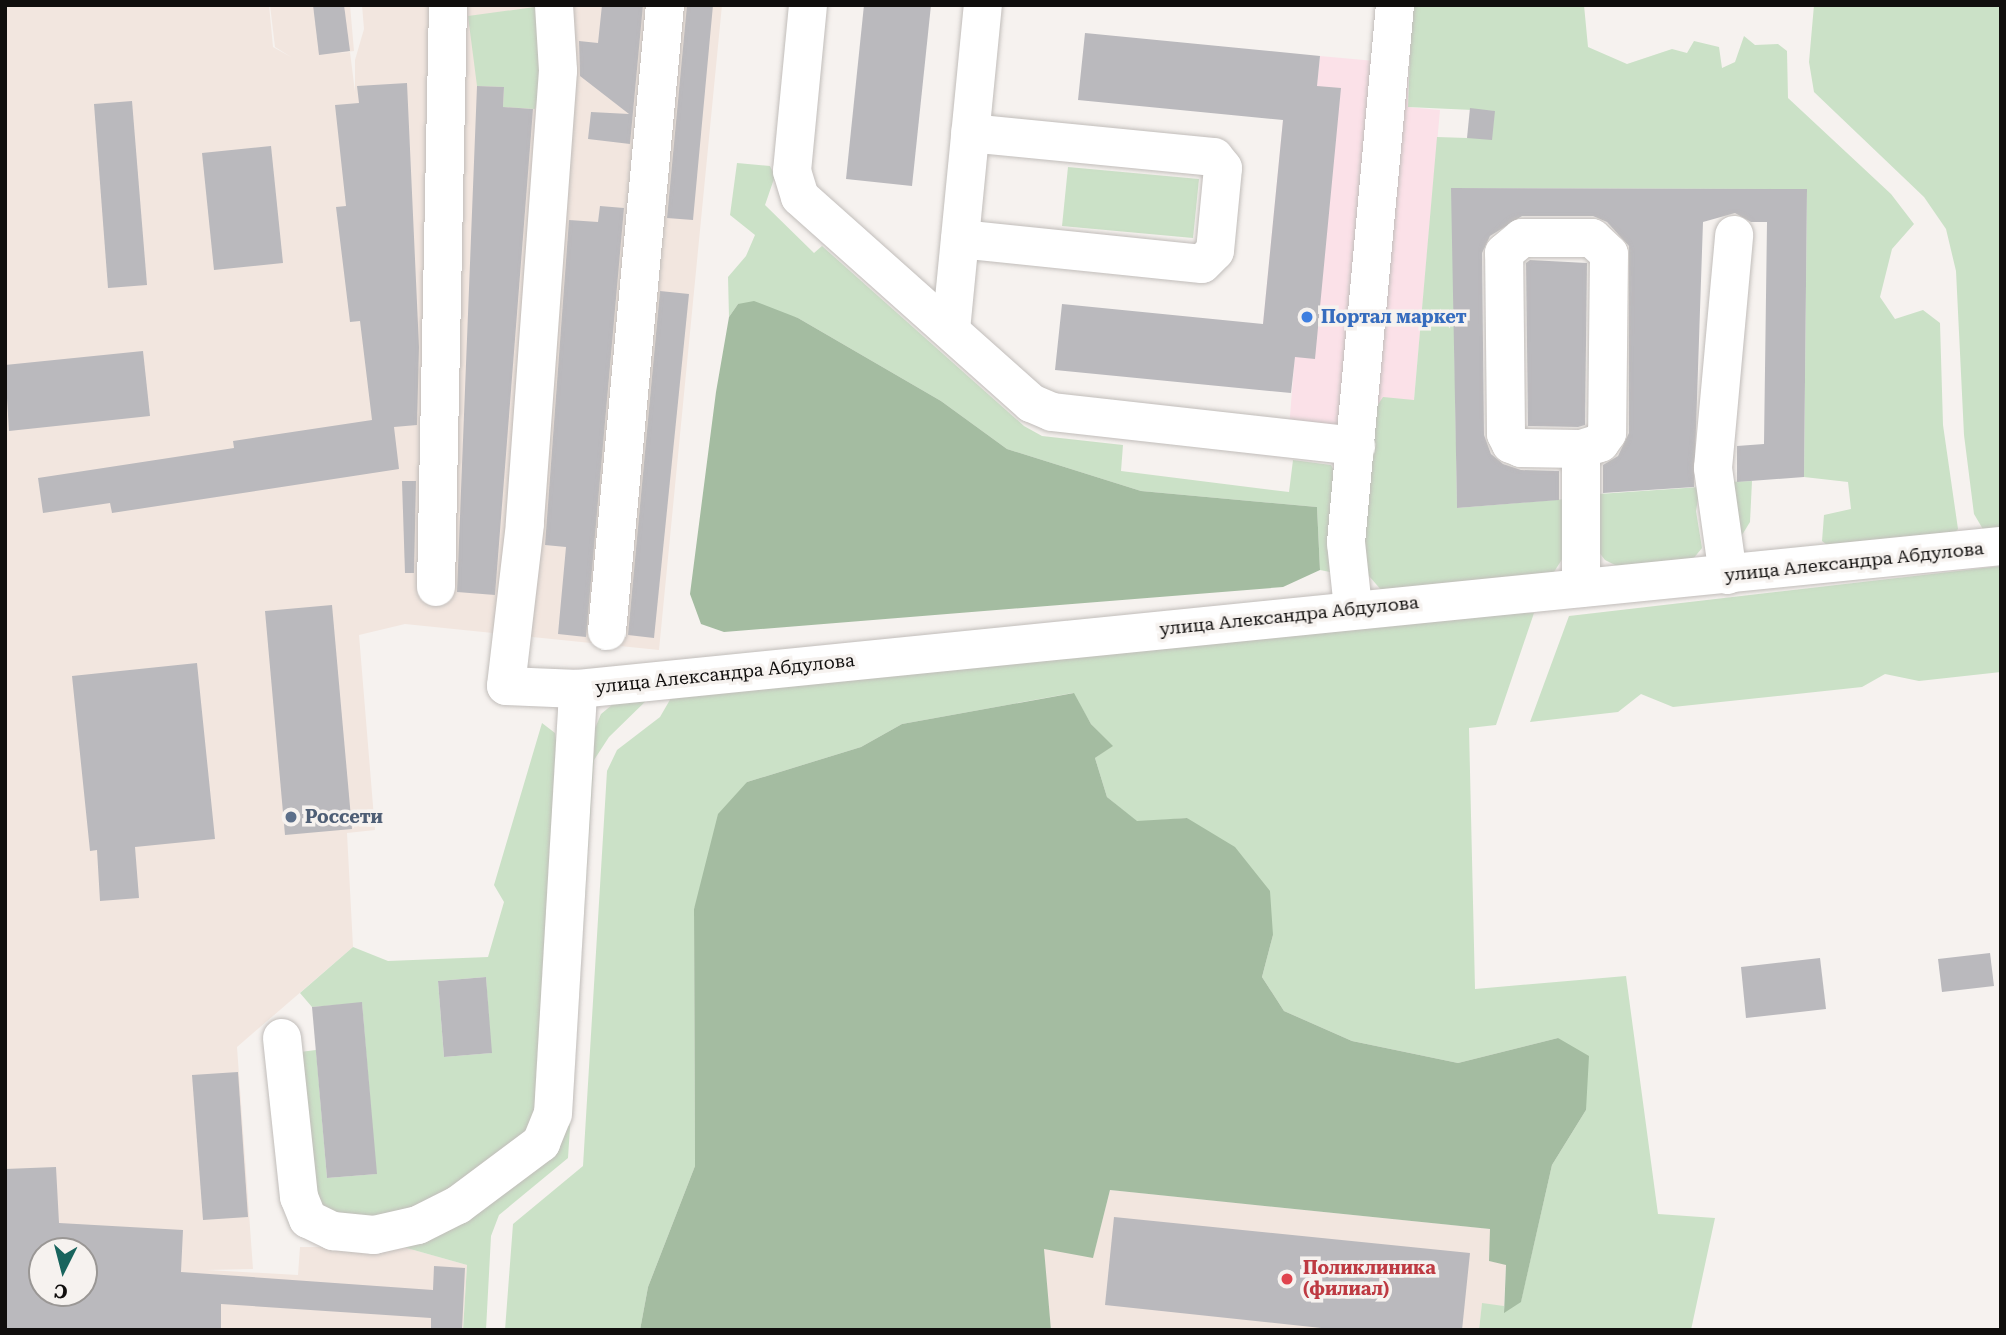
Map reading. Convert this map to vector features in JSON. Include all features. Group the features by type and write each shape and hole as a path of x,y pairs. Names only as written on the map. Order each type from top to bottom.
{"street":[{"path":"436,587 448,5"},
{"name":"улица Александра Абдулова","path":"554,5 557,84 525,524 506,686 578,689 1353,608 1728,575 2001,546"},
{"path":"607,631 665,5"},
{"path":"808,5 793,171 800,197 1031,403 1052,412 1356,446"},
{"path":"951,330 984,5"},
{"path":"1353,608 1346,569 1395,5"},
{"path":"960,239 1202,264 1215,251 1223,169 1214,157 971,133"},
{"path":"1728,575 1713,468 1734,235"},
{"path":"1522,238 1592,238 1609,254 1607,433 1600,443 1581,449 1521,447 1511,444 1506,434 1504,253 1511,243 1522,238"},
{"path":"1581,449 1581,588"},
{"path":"282,1038 299,1198 308,1219 333,1231 374,1235 418,1224 458,1206 541,1143 553,1114 578,689"}],"shaded area":[{"path":"5,5 269,5 273,47 291,57 275,47 270,5 350,5 354,51 331,54 350,52 355,92 355,60 364,29 362,5 722,5 659,650 405,624 359,635 375,830 347,833 353,947 237,1047 253,1269 207,1270 298,1275 300,1247 403,1247 467,1265 463,1330 5,1330"},
{"path":"1320,56 1408,64 1408,107 1440,110 1414,400 1373,438 1289,429 1297,327 1263,324 1283,120 1313,123"},
{"name":"Поликлиника (филиал)","path":"1110,1190 1491,1229 1489,1261 1506,1264 1504,1306 1482,1304 1479,1330 1051,1330 1043,1248 1093,1257"}],"green space":[{"path":"1412,5 1584,5 1588,47 1627,64 1672,49 1687,53 1694,41 1719,47 1722,68 1735,62 1744,36 1755,45 1778,44 1787,51 1788,98 1891,194 1914,224 1892,249 1880,297 1895,319 1923,310 1940,323 1943,425 1958,529 1950,539 1831,548 1822,541 1824,515 1851,509 1848,482 1804,477 1807,189 1452,188 1457,508 1566,499 1566,553 1554,572 1383,592 1361,567 1375,409 1383,397 1414,400 1437,137 1467,138 1494,111 1408,107"},
{"path":"1814,5 2001,5 2001,534 1984,531 1974,514 1964,435 1956,271 1946,229 1924,197 1814,92 1809,62"},
{"path":"535,7 544,32 546,69 535,109 503,107 504,87 477,86 468,16"},
{"path":"737,163 770,166 775,176 765,205 814,253 822,246 1024,426 1042,436 1123,445 1121,471 1289,492 1293,460 1331,465 1336,474 1330,572 1320,570 1317,507 1141,491 1007,449 941,401 798,318 738,304 729,317 728,277 746,256 755,235 730,215"},
{"path":"1068,167 1199,179 1193,238 1062,226"},
{"path":"754,301 798,318 941,401 1007,449 1141,491 1317,507 1320,570 1283,587 724,632 701,624 690,594 716,392 729,317 738,304"},
{"path":"1752,481 1750,522 1737,543 1729,482"},
{"path":"1700,487 1696,511 1702,548 1693,559 1619,567 1605,560 1595,547 1599,494"},
{"path":"2001,566 2001,672 1919,681 1885,674 1862,687 1673,707 1641,694 1618,712 1530,722 1569,616"},
{"path":"1469,609 1534,613 1496,725 1469,728 1475,989 1626,976 1658,1214 1715,1218 1691,1330 1479,1330 1482,1303 1504,1306 1504,1312 1521,1301 1552,1165 1586,1110 1558,1038 1458,1063 1352,1041 1284,1011 1262,977 1273,935 1187,818 1137,822 1107,797 1095,758 1112,746 1091,724 1073,693 902,724 861,747 747,782 694,909 695,1166 648,1287 640,1330 505,1330 513,1224 583,1166 607,771 617,750 660,717 675,691"},
{"path":"654,693 609,737 594,760 568,1158 499,1215 491,1236 486,1330 463,1330 467,1265 403,1247 537,1163 589,743 601,714 618,700"},
{"path":"1074,693 1091,724 1113,746 1095,758 1107,797 1137,821 1187,818 1235,847 1270,891 1273,935 1262,977 1284,1011 1352,1041 1458,1063 1558,1038 1589,1056 1586,1110 1552,1165 1521,1302 1504,1313 1506,1265 1489,1261 1490,1229 1110,1190 1093,1258 1044,1249 1051,1330 640,1330 648,1287 695,1166 694,909 718,814 747,782 861,747 902,724"},
{"path":"542,723 555,733 562,783 538,1127 403,1220 318,1213 300,1052 316,1050 327,1178 376,1174 362,1003 312,1007 300,993 353,947 388,961 488,957 504,902 494,885","holes":["486,977 491,1053 444,1057 438,981"]}],"building":[{"path":"313,5 344,5 350,51 319,55"},
{"path":"602,5 643,5 630,144 588,139 591,112 629,114 580,76 579,41 598,43"},
{"path":"687,5 713,5 693,220 667,218"},
{"path":"864,5 931,5 912,186 846,179"},
{"path":"1085,33 1320,56 1317,86 1341,88 1315,359 1295,357 1291,393 1055,370 1062,304 1263,324 1283,120 1078,100"},
{"path":"407,83 419,347 417,425 394,427 399,469 112,513 110,503 43,513 38,478 234,448 233,441 372,420 360,321 350,322 336,207 346,206 335,105 359,103 357,86"},
{"path":"477,86 504,87 503,107 533,109 495,595 457,592"},
{"path":"132,101 147,285 108,288 94,104"},
{"path":"1470,108 1495,111 1492,140 1467,138"},
{"path":"271,146 283,263 214,270 202,153"},
{"path":"1451,188 1807,189 1804,477 1737,482 1737,446 1764,444 1767,222 1751,222 1735,213 1703,222 1694,487 1603,493 1603,465 1618,456 1629,433 1629,246 1607,222 1593,216 1522,216 1490,236 1482,253 1484,435 1491,454 1503,464 1521,470 1559,471 1559,500 1457,508"},
{"path":"600,206 624,208 586,637 558,634 566,547 545,545 569,220 598,222"},
{"path":"1530,260 1587,263 1585,425 1528,426 1526,263"},
{"path":"660,291 689,294 654,638 628,635"},
{"path":"143,351 150,416 9,431 5,365"},
{"path":"402,481 416,481 414,573 405,573"},
{"path":"332,605 352,829 285,835 265,611"},
{"path":"197,663 215,839 135,847 139,898 100,901 97,850 90,851 72,676"},
{"path":"1990,953 1994,986 1942,992 1938,959"},
{"path":"1820,958 1826,1009 1746,1018 1741,967"},
{"path":"486,977 492,1053 444,1057 438,981"},
{"path":"362,1002 377,1174 327,1178 312,1007"},
{"path":"238,1072 248,1217 203,1220 192,1075"},
{"path":"56,1167 59,1223 183,1230 181,1272 433,1290 434,1266 465,1268 462,1330 431,1330 431,1318 221,1304 221,1330 5,1330 5,1169"},
{"name":"Поликлиника (филиал)","path":"1114,1217 1470,1253 1462,1330 1340,1330 1105,1305"}],"place":[{"name":"Портал маркет","path":"1307,317"},
{"name":"Россети","path":"291,817"},
{"name":"Поликлиника (филиал)","path":"1287,1279"}]}
